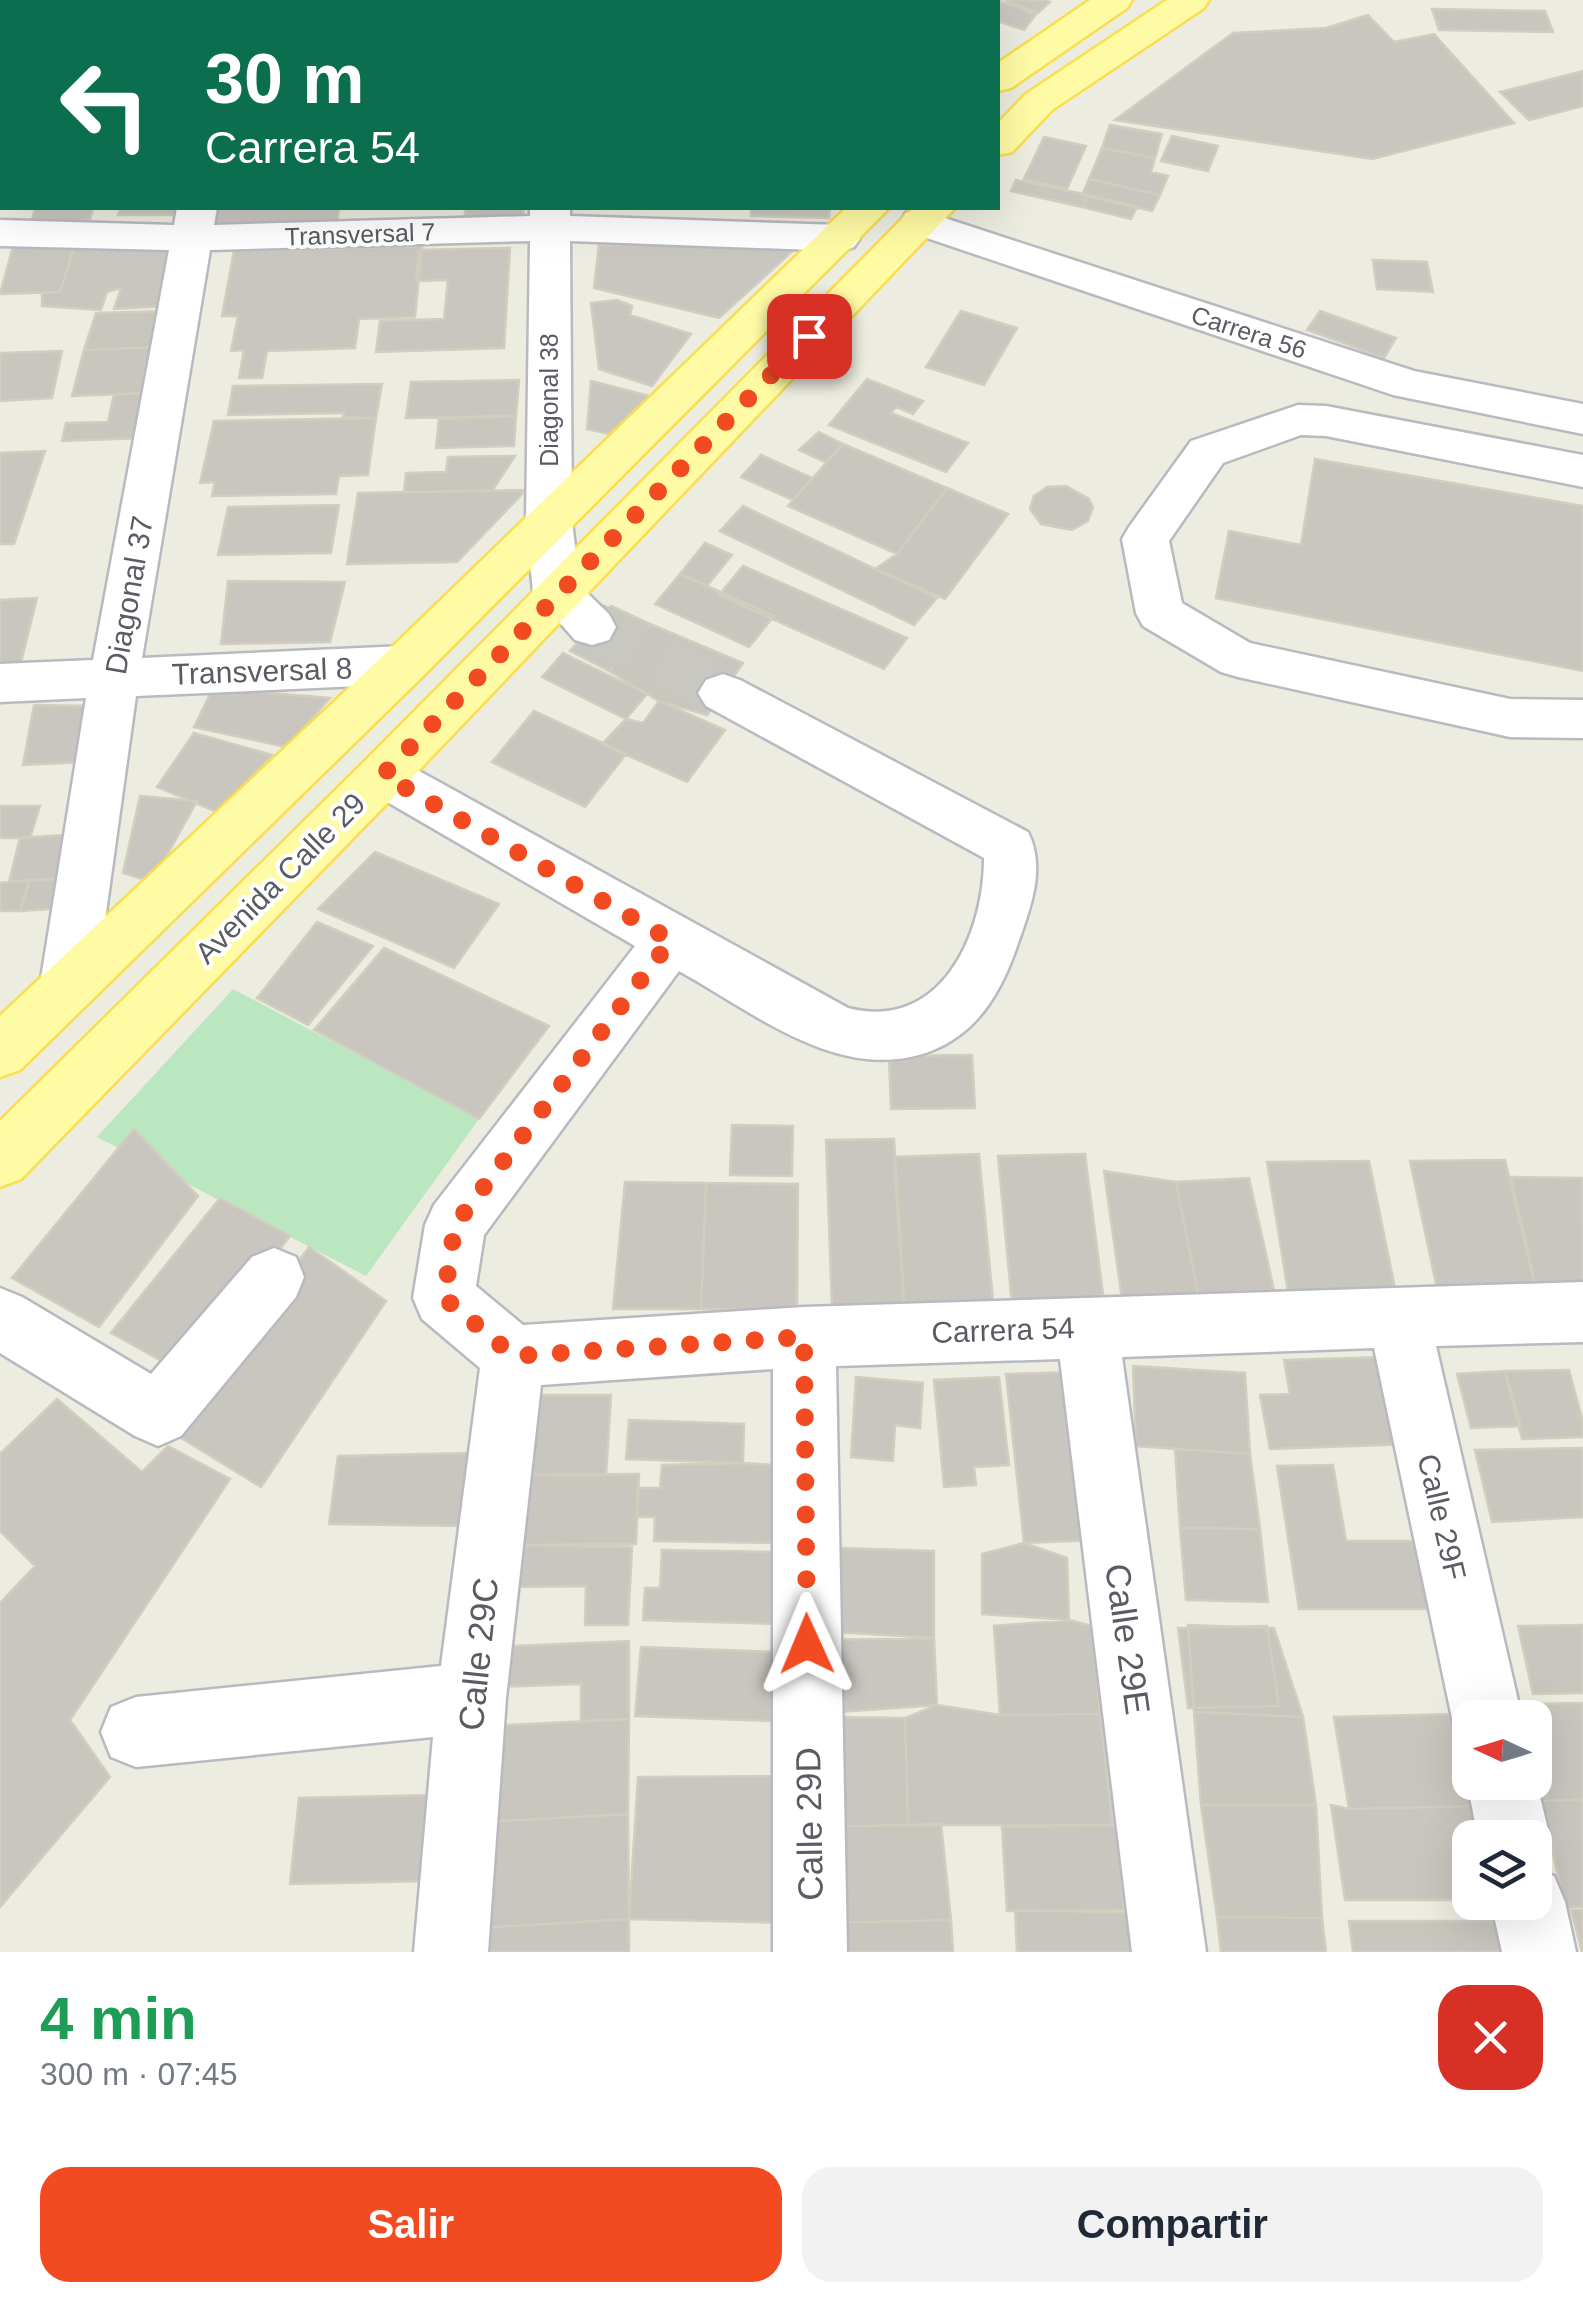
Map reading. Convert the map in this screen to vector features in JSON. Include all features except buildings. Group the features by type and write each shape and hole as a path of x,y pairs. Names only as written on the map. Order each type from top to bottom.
{"main road":[{"path":"1000,142 1039,102 1191,0"},
{"path":"1000,79 1106,3"},
{"name":"Avenida Calle 29","path":"0,1160 383,775 928,215"},
{"path":"0,1052 404,665 854,223"}],"street":[{"name":"Carrera 56","path":"928,215 1408,385 1583,418"},
{"name":"Diagonal 38","path":"550,218 549,522 558,592"},
{"name":"Transversal 7","path":"0,233 195,223 550,218 854,223"},
{"name":"Diagonal 37","path":"68,984 114,677 195,223"},
{"path":"1583,471 1326,421 1298,420 1207,452 1145,539 1160,612 1238,658 1510,718 1583,719"},
{"path":"558,592 592,627"},
{"name":"Transversal 8","path":"0,683 404,665"},
{"path":"383,775 671,940 837,1028 878,1038 920,1031 954,1010 978,979 1013,874 1009,847 723,693"},
{"path":"514,1356 444,1298 455,1225 671,940"},
{"path":"0,1318 158,1414 274,1277"},
{"name":"Carrera 54","path":"514,1356 804,1337 1583,1312"},
{"name":"Calle 29F","path":"1398,1317 1483,1700"},
{"name":"Calle 29E","path":"1086,1326 1169,1952"},
{"name":"Calle 29D","path":"804,1337 810,1952"},
{"name":"Calle 29C","path":"451,1952 472,1698 514,1356"},
{"path":"136,1732 472,1698"},
{"path":"1532,1920 1539,1952"}],"green space":[{"path":"233,989 479,1119 366,1276 97,1137"}],"tunnel":[{"path":"592,627 723,693"}],"route":[{"path":"807,1644 804,1337 514,1356 444,1298 455,1225 671,940 383,775 809,336"}]}
